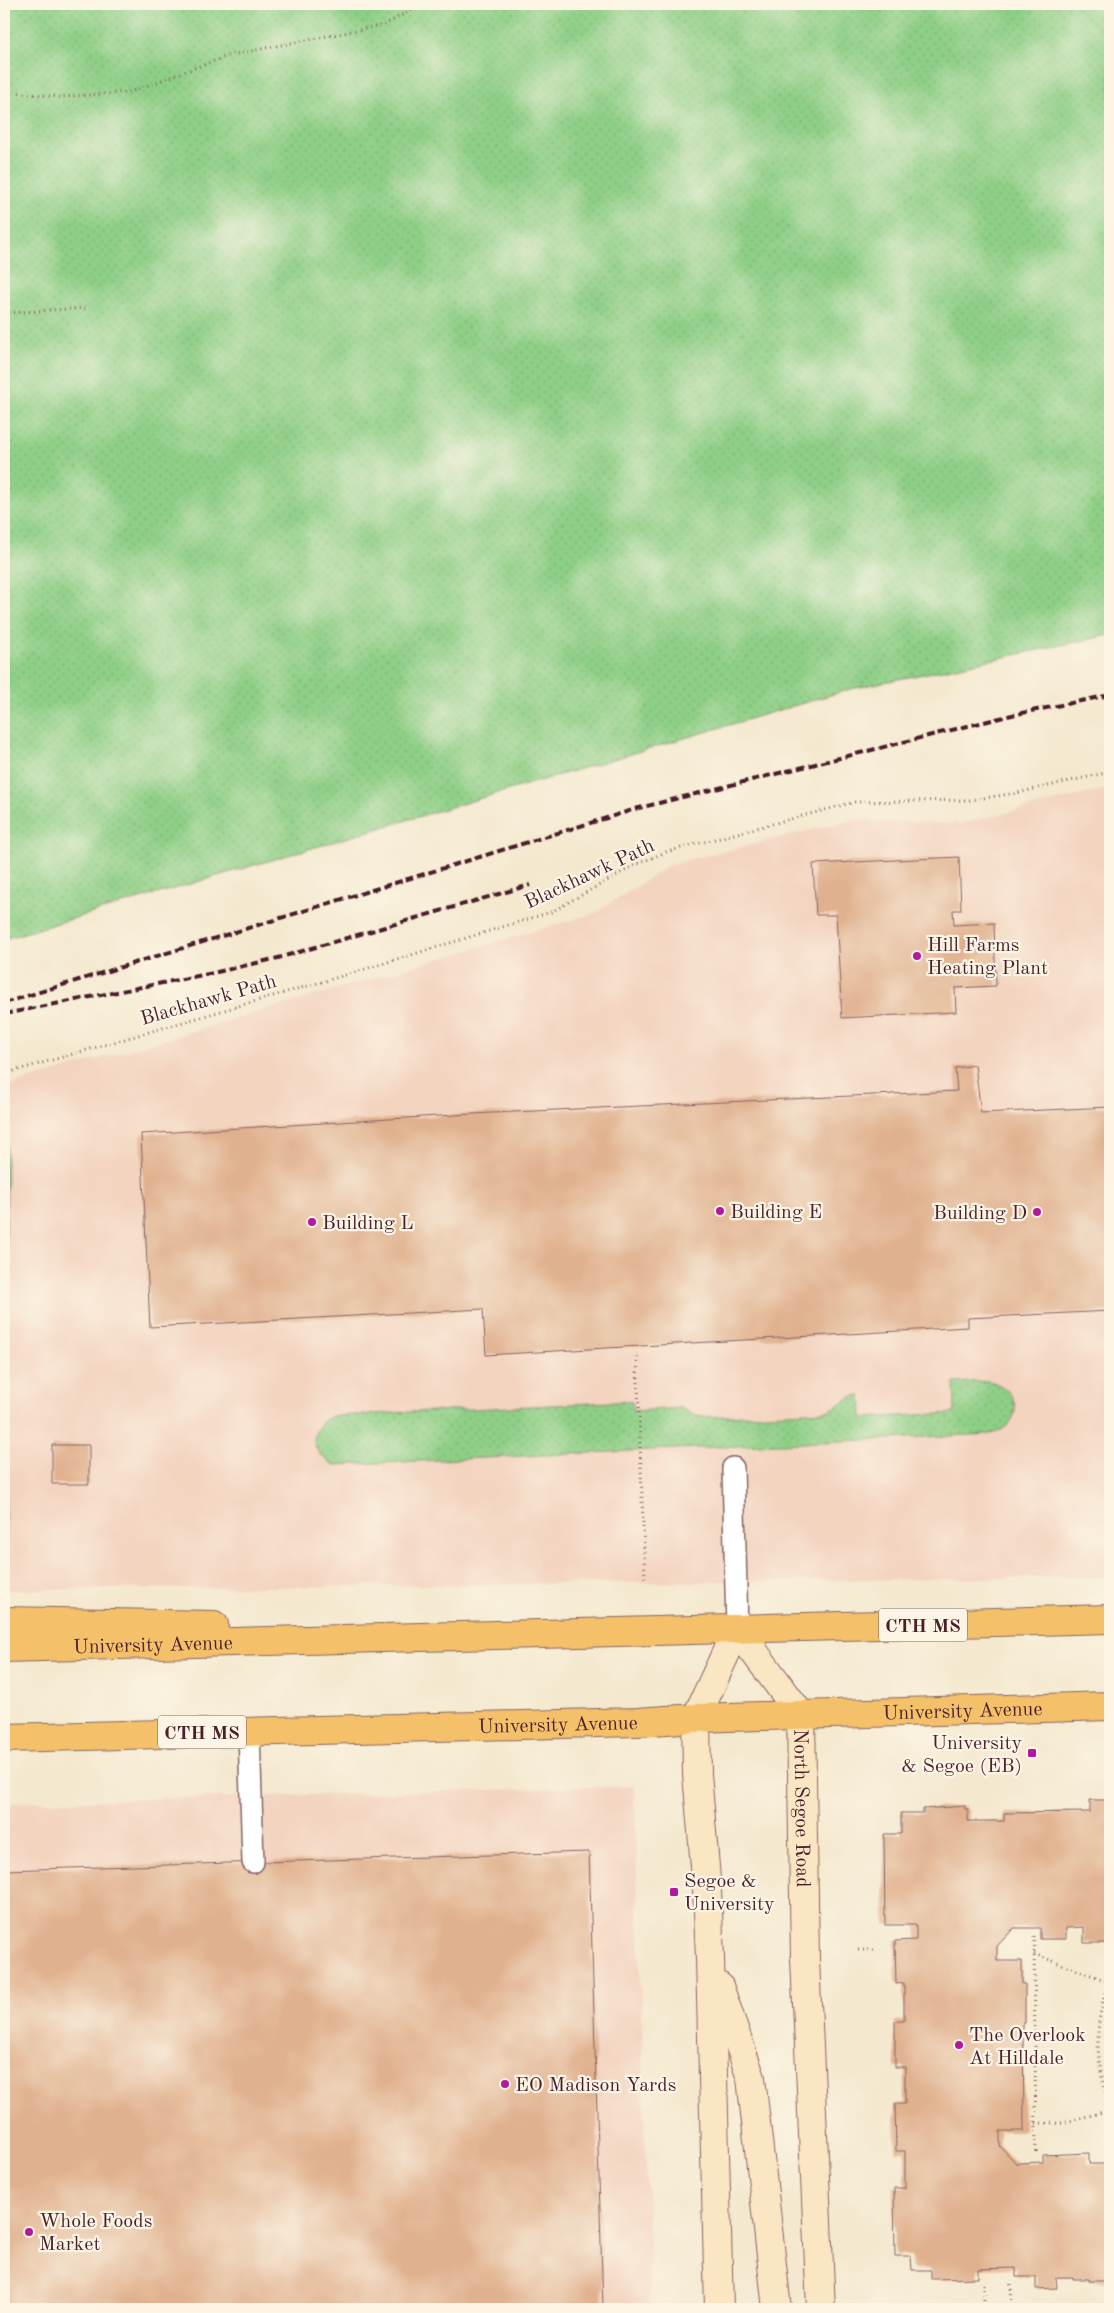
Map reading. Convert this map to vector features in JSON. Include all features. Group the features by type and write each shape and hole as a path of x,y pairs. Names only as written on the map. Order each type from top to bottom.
{"main road":[{"name":"University Avenue","path":"4,1648 1110,1619"},
{"path":"4,1621 211,1625 503,1636"},
{"name":"University Avenue","path":"4,1738 636,1722 696,1718 1110,1706"}],"street":[{"name":"North Segoe Road","path":"737,1628 801,1715 805,1959 821,2309"},
{"path":"719,2309 710,1958 707,1890 697,1774 696,1718 737,1628"},
{"path":"710,1958 751,2078 777,2309"}],"lane":[{"path":"733,1468 737,1628"},
{"path":"250,1731 253,1862"}],"path":[{"path":"4,91 60,98 130,92 230,55 384,25 422,4"},
{"path":"4,313 85,308"},
{"name":"Blackhawk Path","path":"4,1074 349,974 551,912 638,864 666,852 855,802 970,800 1017,793 1110,772"},
{"path":"637,1356 645,1579"},
{"path":"1034,1936 1036,2155"},
{"path":"858,1950 878,1950"},
{"path":"1034,1954 1110,1980 1099,2017 1097,2034 1102,2081 1110,2109 1062,2123 1036,2123"},
{"path":"984,2284 984,2309"},
{"path":"1011,2284 1012,2309"}],"shaded area":[{"path":"1110,788 1110,1577 5,1590 7,1086 595,913 671,864 852,820 960,824"},
{"path":"634,1786 651,2309 4,2309 4,1803"}],"green space":[{"path":"4,4 1110,4 1110,635 851,689 4,939"},
{"path":"7,1086 5,1590 4,1590 4,1088"},
{"path":"988,1381 1008,1391 1013,1398 1015,1407 1010,1423 991,1434 335,1465 320,1455 314,1441 318,1428 332,1416 632,1401 633,1411 681,1408 695,1416 706,1417 826,1411 852,1397 861,1395 862,1418 955,1413 954,1383"}],"building":[{"name":"Hill Farms Heating Plant","path":"959,857 961,910 953,910 954,925 994,923 996,986 955,988 956,1012 842,1018 836,915 816,915 813,864"},
{"path":"975,1065 981,1113 1110,1107 1110,1311 968,1318 968,1327 486,1355 483,1309 150,1327 141,1134 472,1114 957,1091 955,1068"},
{"path":"52,1445 89,1445 89,1484 52,1484"},
{"name":"The Overlook At Hilldale","path":"1090,1800 1110,1800 1110,1943 1084,1943 1084,1927 1066,1928 1066,1939 1040,1939 1040,1928 1014,1928 997,1946 997,1961 1022,1961 1022,1984 1025,1984 1025,2023 1023,2023 1024,2131 1000,2131 1000,2146 1016,2163 1043,2162 1043,2155 1089,2153 1089,2164 1107,2164 1107,2162 1110,2162 1110,2281 1089,2281 1089,2279 1073,2279 1073,2277 1056,2277 1057,2288 1036,2289 1036,2277 1016,2277 1016,2268 978,2269 978,2278 931,2279 931,2270 912,2270 911,2256 895,2256 894,2188 905,2188 905,2151 896,2151 895,2104 905,2104 905,2067 895,2067 895,2021 904,2021 904,1983 896,1984 895,1941 916,1940 916,1925 885,1925 884,1834 901,1834 901,1813 923,1813 923,1809 965,1806 965,1809 968,1809 968,1821 1004,1821 1004,1813 1090,1812"},
{"path":"589,1852 603,2309 4,2309 4,1870"}],"railway":[{"path":"4,1003 639,808 1012,715 1110,695"},
{"path":"4,1014 213,973 278,958 530,885"}],"place":[{"name":"Hill Farms Heating Plant","path":"917,956"},
{"name":"Building E","path":"720,1211"},
{"name":"Building D","path":"1037,1212"},
{"name":"Building L","path":"312,1222"},
{"name":"University & Segoe (EB)","path":"1032,1753"},
{"name":"Segoe & University","path":"674,1892"},
{"name":"The Overlook At Hilldale","path":"959,2045"},
{"name":"EO Madison Yards","path":"505,2084"},
{"name":"Whole Foods Market","path":"29,2232"}]}
